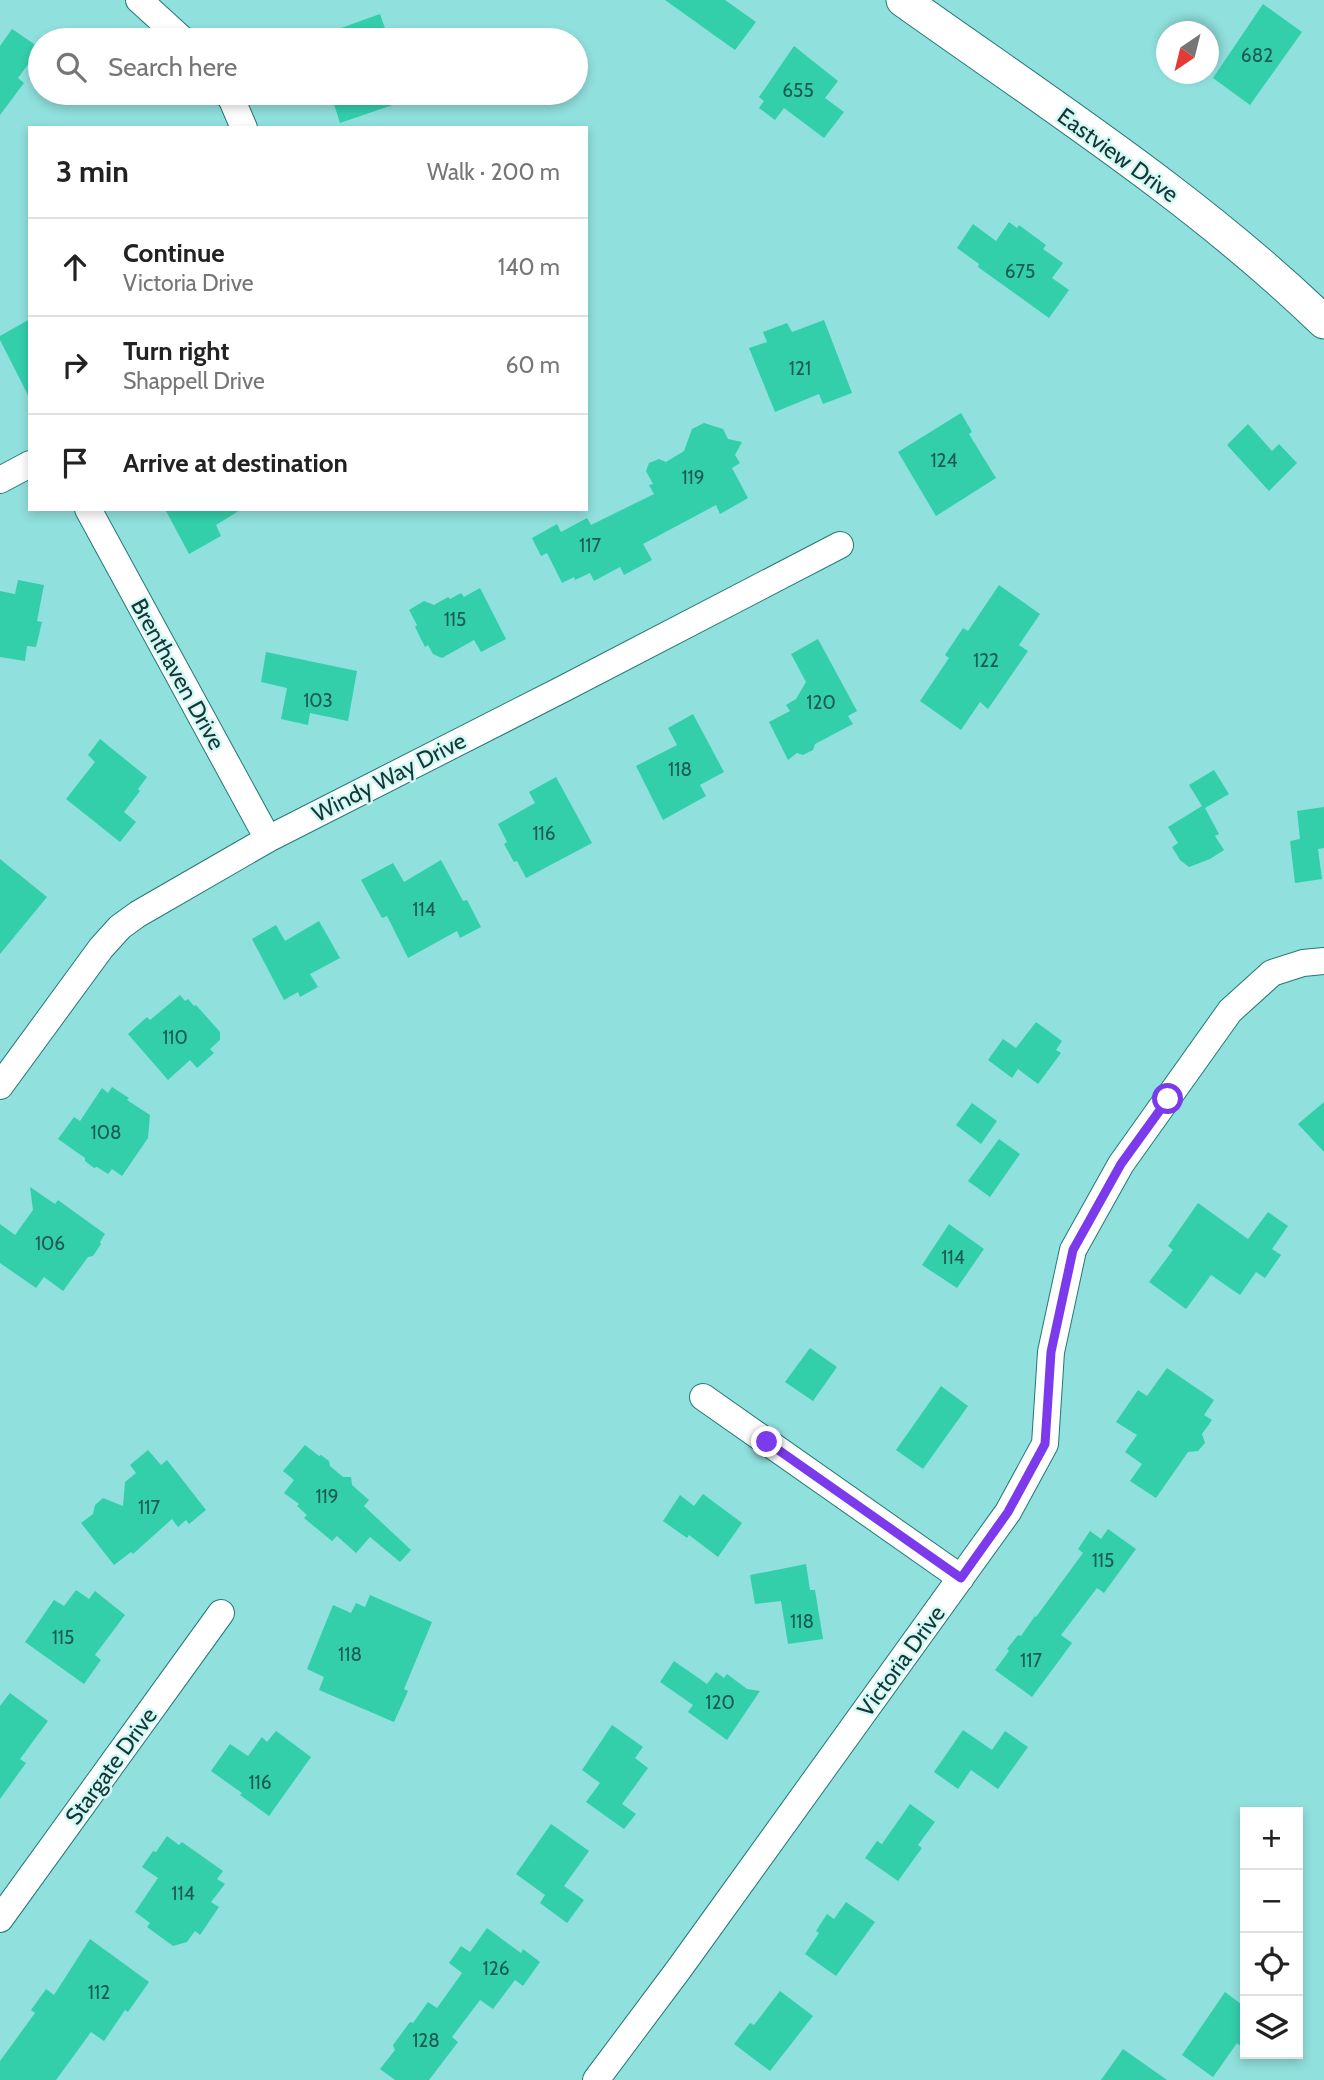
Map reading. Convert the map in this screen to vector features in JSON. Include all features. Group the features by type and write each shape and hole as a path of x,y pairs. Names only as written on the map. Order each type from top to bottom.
{"street":[{"path":"139,0 170,28"},
{"name":"Eastview Drive","path":"903,0 1119,154 1216,227 1324,322"},
{"path":"234,105 243,126"},
{"path":"0,480 28,465"},
{"name":"Brenthaven Drive","path":"89,511 268,839"},
{"name":"Windy Way Drive","path":"0,1086 101,948 120,927 138,914 268,839 840,545"},
{"name":"Victoria Drive","path":"596,2080 1008,1512 1045,1444 1051,1352 1073,1250 1121,1164 1230,1011 1272,973 1303,963 1324,961"},
{"path":"703,1396 961,1578"},
{"name":"Stargate Drive","path":"0,1919 221,1613"}],"building":[{"path":"665,0 725,0 756,22 735,50"},
{"path":"1263,4 1302,32 1250,105 1219,82 1219,69"},
{"path":"380,14 385,28 341,28"},
{"path":"12,29 28,40 28,64 18,78 24,83 0,115 0,46"},
{"path":"794,46 838,81 825,98 844,112 824,138 784,108 775,120 759,108 764,101 759,97"},
{"path":"334,105 393,105 340,123"},
{"path":"1009,222 1017,228 1019,225 1046,245 1043,249 1063,263 1052,278 1069,290 1049,318 978,267 979,264 957,248 973,224 996,241"},
{"path":"28,320 28,395 0,340 0,336"},
{"path":"824,320 852,393 823,404 819,394 775,412 749,348 767,342 763,332 787,323 792,332"},
{"path":"961,413 972,432 969,434 996,478 936,516 898,452"},
{"path":"704,423 723,429 728,439 742,442 735,455 740,463 732,468 748,498 720,514 716,505 643,544 652,560 624,575 620,567 594,581 590,573 562,583 547,553 541,556 532,538 557,524 561,532 587,518 591,525 654,494 649,485 653,484 646,471 649,463 659,459 666,462 684,451 692,429"},
{"path":"1248,424 1272,451 1279,444 1297,463 1269,491 1227,445"},
{"path":"166,511 239,511 216,525 221,536 189,554"},
{"path":"18,580 44,585 37,621 42,622 36,647 27,646 25,661 0,657 0,591 15,594"},
{"path":"999,585 1040,614 1019,645 1028,651 988,709 980,702 961,730 920,701 949,658 945,655 963,628 968,631"},
{"path":"480,588 506,639 481,652 474,640 442,658 433,654 428,645 425,647 409,610 424,601 434,605 461,593 464,597"},
{"path":"818,639 857,711 848,716 853,724 815,744 813,750 803,755 797,753 788,760 769,722 790,711 786,705 796,699 806,682 791,654"},
{"path":"266,652 357,671 348,721 310,713 308,725 281,719 287,688 261,682"},
{"path":"693,714 724,772 700,785 706,796 663,820 636,766 677,745 668,728"},
{"path":"100,739 147,777 124,812 136,822 120,842 66,799 95,762 88,755"},
{"path":"1214,770 1229,794 1205,808 1219,834 1215,836 1224,850 1189,867 1180,860 1172,847 1178,843 1168,827 1202,806 1189,785"},
{"path":"556,777 592,843 526,878 504,844 507,842 498,824 535,803 529,792"},
{"path":"1324,807 1324,848 1318,849 1322,879 1295,883 1290,841 1300,839 1297,811"},
{"path":"0,859 47,897 0,954"},
{"path":"441,860 463,901 467,900 481,927 460,938 457,931 408,958 387,916 382,918 361,880 393,863 404,882"},
{"path":"319,921 340,958 310,974 318,987 300,997 298,992 284,1000 252,939 276,925 285,941"},
{"path":"180,995 185,1001 188,999 196,1005 220,1032 220,1040 210,1049 214,1053 197,1068 190,1060 168,1080 128,1034 147,1017 150,1020"},
{"path":"1036,1022 1062,1041 1056,1050 1061,1053 1038,1084 1018,1069 1012,1078 988,1060 1003,1039 1016,1048"},
{"path":"112,1087 150,1115 148,1138 122,1176 112,1169 108,1174 97,1167 94,1168 85,1158 58,1139 74,1117 80,1121 102,1088 108,1093"},
{"path":"1324,1102 1324,1152 1298,1124"},
{"path":"972,1103 997,1121 981,1144 956,1125"},
{"path":"999,1139 1020,1154 990,1197 968,1181"},
{"path":"30,1187 55,1204 58,1200 105,1234 93,1256 88,1257 63,1291 44,1277 36,1288 0,1263 0,1224 15,1235 33,1210"},
{"path":"1198,1203 1248,1239 1268,1212 1288,1226 1272,1249 1281,1255 1265,1278 1256,1272 1240,1295 1211,1275 1186,1309 1149,1282 1173,1250 1168,1246"},
{"path":"949,1224 984,1249 957,1288 922,1265"},
{"path":"810,1348 837,1367 813,1401 785,1382"},
{"path":"1167,1368 1214,1400 1204,1415 1212,1420 1202,1434 1205,1443 1198,1451 1188,1452 1156,1498 1130,1481 1142,1464 1125,1452 1137,1435 1116,1422 1138,1390 1147,1396"},
{"path":"941,1386 968,1406 923,1469 896,1450"},
{"path":"305,1445 329,1461 330,1466 343,1477 351,1477 352,1485 369,1500 364,1506 411,1550 400,1562 370,1537 356,1553 337,1536 332,1541 304,1518 307,1515 297,1506 299,1504 284,1493 294,1480 283,1471"},
{"path":"148,1450 161,1465 167,1460 206,1510 189,1524 186,1520 178,1527 172,1519 133,1554 131,1552 114,1565 81,1523 93,1514 95,1505 103,1498 123,1506 125,1482 136,1473 130,1465"},
{"path":"703,1494 742,1523 718,1557 689,1535 687,1538 663,1521 680,1495 694,1506"},
{"path":"1108,1529 1136,1549 1104,1593 1097,1588 1061,1635 1072,1643 1032,1697 995,1670 1009,1651 1007,1649 1018,1635 1021,1636 1083,1553 1078,1549 1090,1531 1101,1539"},
{"path":"806,1564 810,1590 815,1590 823,1639 788,1644 781,1601 755,1604 750,1575"},
{"path":"76,1590 89,1599 95,1591 125,1615 95,1655 101,1660 84,1684 25,1642 54,1600 64,1606"},
{"path":"370,1595 432,1622 404,1689 408,1691 394,1722 319,1690 324,1677 307,1669 333,1605 351,1613 356,1603 365,1607"},
{"path":"674,1661 707,1684 716,1672 724,1678 727,1674 747,1689 760,1691 727,1740 688,1712 693,1705 660,1682"},
{"path":"10,1693 48,1721 20,1759 26,1763 0,1799 0,1706"},
{"path":"612,1725 643,1747 635,1758 648,1768 622,1804 636,1814 624,1829 586,1802 600,1783 582,1770"},
{"path":"963,1730 992,1750 1005,1731 1028,1747 998,1789 971,1770 958,1789 934,1772"},
{"path":"276,1731 311,1757 269,1816 211,1771 230,1744 248,1756 262,1737 267,1742"},
{"path":"910,1804 935,1822 918,1845 922,1848 898,1881 865,1858 877,1841 882,1844"},
{"path":"551,1824 589,1851 564,1886 584,1900 567,1923 540,1903 545,1895 516,1874"},
{"path":"167,1836 179,1845 182,1842 223,1871 217,1879 225,1884 211,1902 219,1907 200,1935 195,1931 187,1942 173,1946 147,1927 150,1923 135,1912 158,1878 142,1867"},
{"path":"846,1902 875,1922 836,1976 805,1954 819,1933 816,1931 827,1914 834,1919"},
{"path":"487,1928 521,1953 523,1949 540,1962 523,1986 515,1980 493,2009 480,2000 452,2037 458,2042 429,2080 395,2080 380,2069 395,2050 393,2045 428,2002 437,2008 462,1973 449,1963 461,1946 470,1952"},
{"path":"90,1939 149,1982 128,2012 125,2010 104,2041 91,2032 56,2080 0,2080 0,2061 35,2013 31,2010 46,1989 54,1995"},
{"path":"780,1991 813,2016 770,2071 734,2044 750,2023 754,2025"},
{"path":"1225,1992 1240,2003 1240,2046 1237,2043 1213,2077 1182,2055"},
{"path":"1123,2049 1167,2080 1101,2080"}],"route":[{"path":"767,1442 961,1578 1008,1512 1045,1444 1051,1352 1073,1250 1121,1164 1168,1099"}]}
